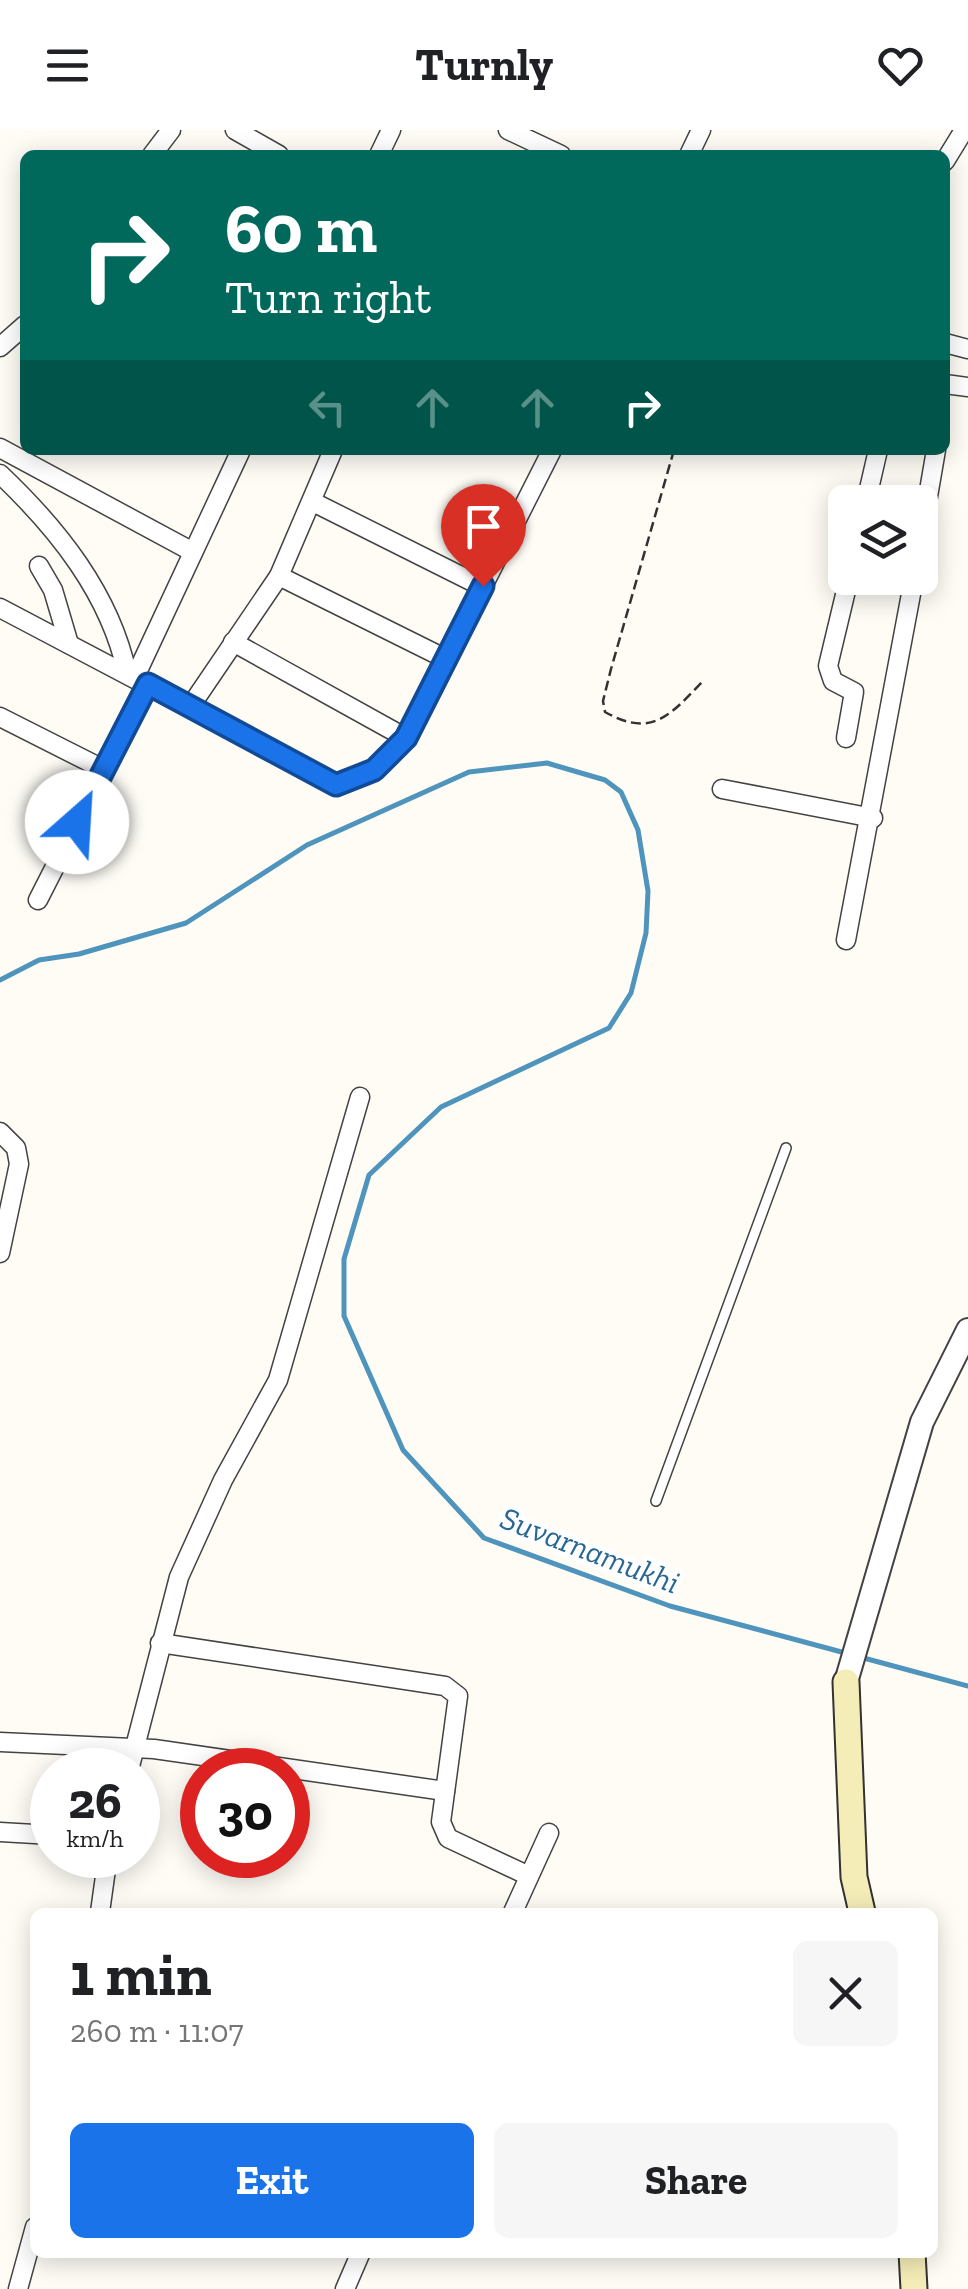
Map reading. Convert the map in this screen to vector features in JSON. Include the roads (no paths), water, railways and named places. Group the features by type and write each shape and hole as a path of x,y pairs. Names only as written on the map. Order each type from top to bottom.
{"main road":[{"path":"846,1682 854,1877 861,1908"},
{"path":"912,2258 914,2289"}],"street":[{"path":"156,150 171,130"},
{"path":"235,130 270,150"},
{"path":"508,130 550,150"},
{"path":"950,154 964,130"},
{"path":"0,347 20,330"},
{"path":"0,448 193,552"},
{"path":"38,900 102,768 137,678 238,455"},
{"path":"190,707 279,576 332,455"},
{"path":"0,608 336,785 374,770 406,738 549,455"},
{"path":"870,485 877,455"},
{"path":"930,485 935,455"},
{"path":"0,474 71,553 118,630 137,678"},
{"path":"313,502 483,586"},
{"path":"39,566 53,590 69,644"},
{"path":"279,576 446,658"},
{"path":"844,595 828,666 833,681 854,692 846,738"},
{"path":"846,940 873,818 911,595"},
{"path":"233,642 406,738"},
{"path":"0,717 102,768"},
{"path":"722,789 873,818"},
{"path":"0,1742 134,1748 178,1577 278,1380 360,1098"},
{"path":"0,1132 19,1156 0,1253"},
{"path":"846,1682 922,1422 968,1330"},
{"path":"160,1643 445,1686 458,1696 441,1822 448,1838 529,1876"},
{"path":"160,1752 444,1791"},
{"path":"0,1832 30,1834"},
{"path":"514,1908 549,1833"},
{"path":"101,1908 105,1878"},
{"path":"18,2289 30,2245"},
{"path":"345,2289 359,2258"}],"lane":[{"path":"656,1501 786,1148"}],"waterway":[{"name":"Suvarnamukhi","path":"0,980 39,960 79,954 186,923 307,845 469,772 547,763 605,780 621,792 638,830 648,891 646,933 631,993 609,1028 441,1107 369,1175 344,1259 344,1316 403,1450 484,1538 670,1606 849,1654"},
{"name":"Suvarnamukhi","path":"860,1657 968,1686"}]}
